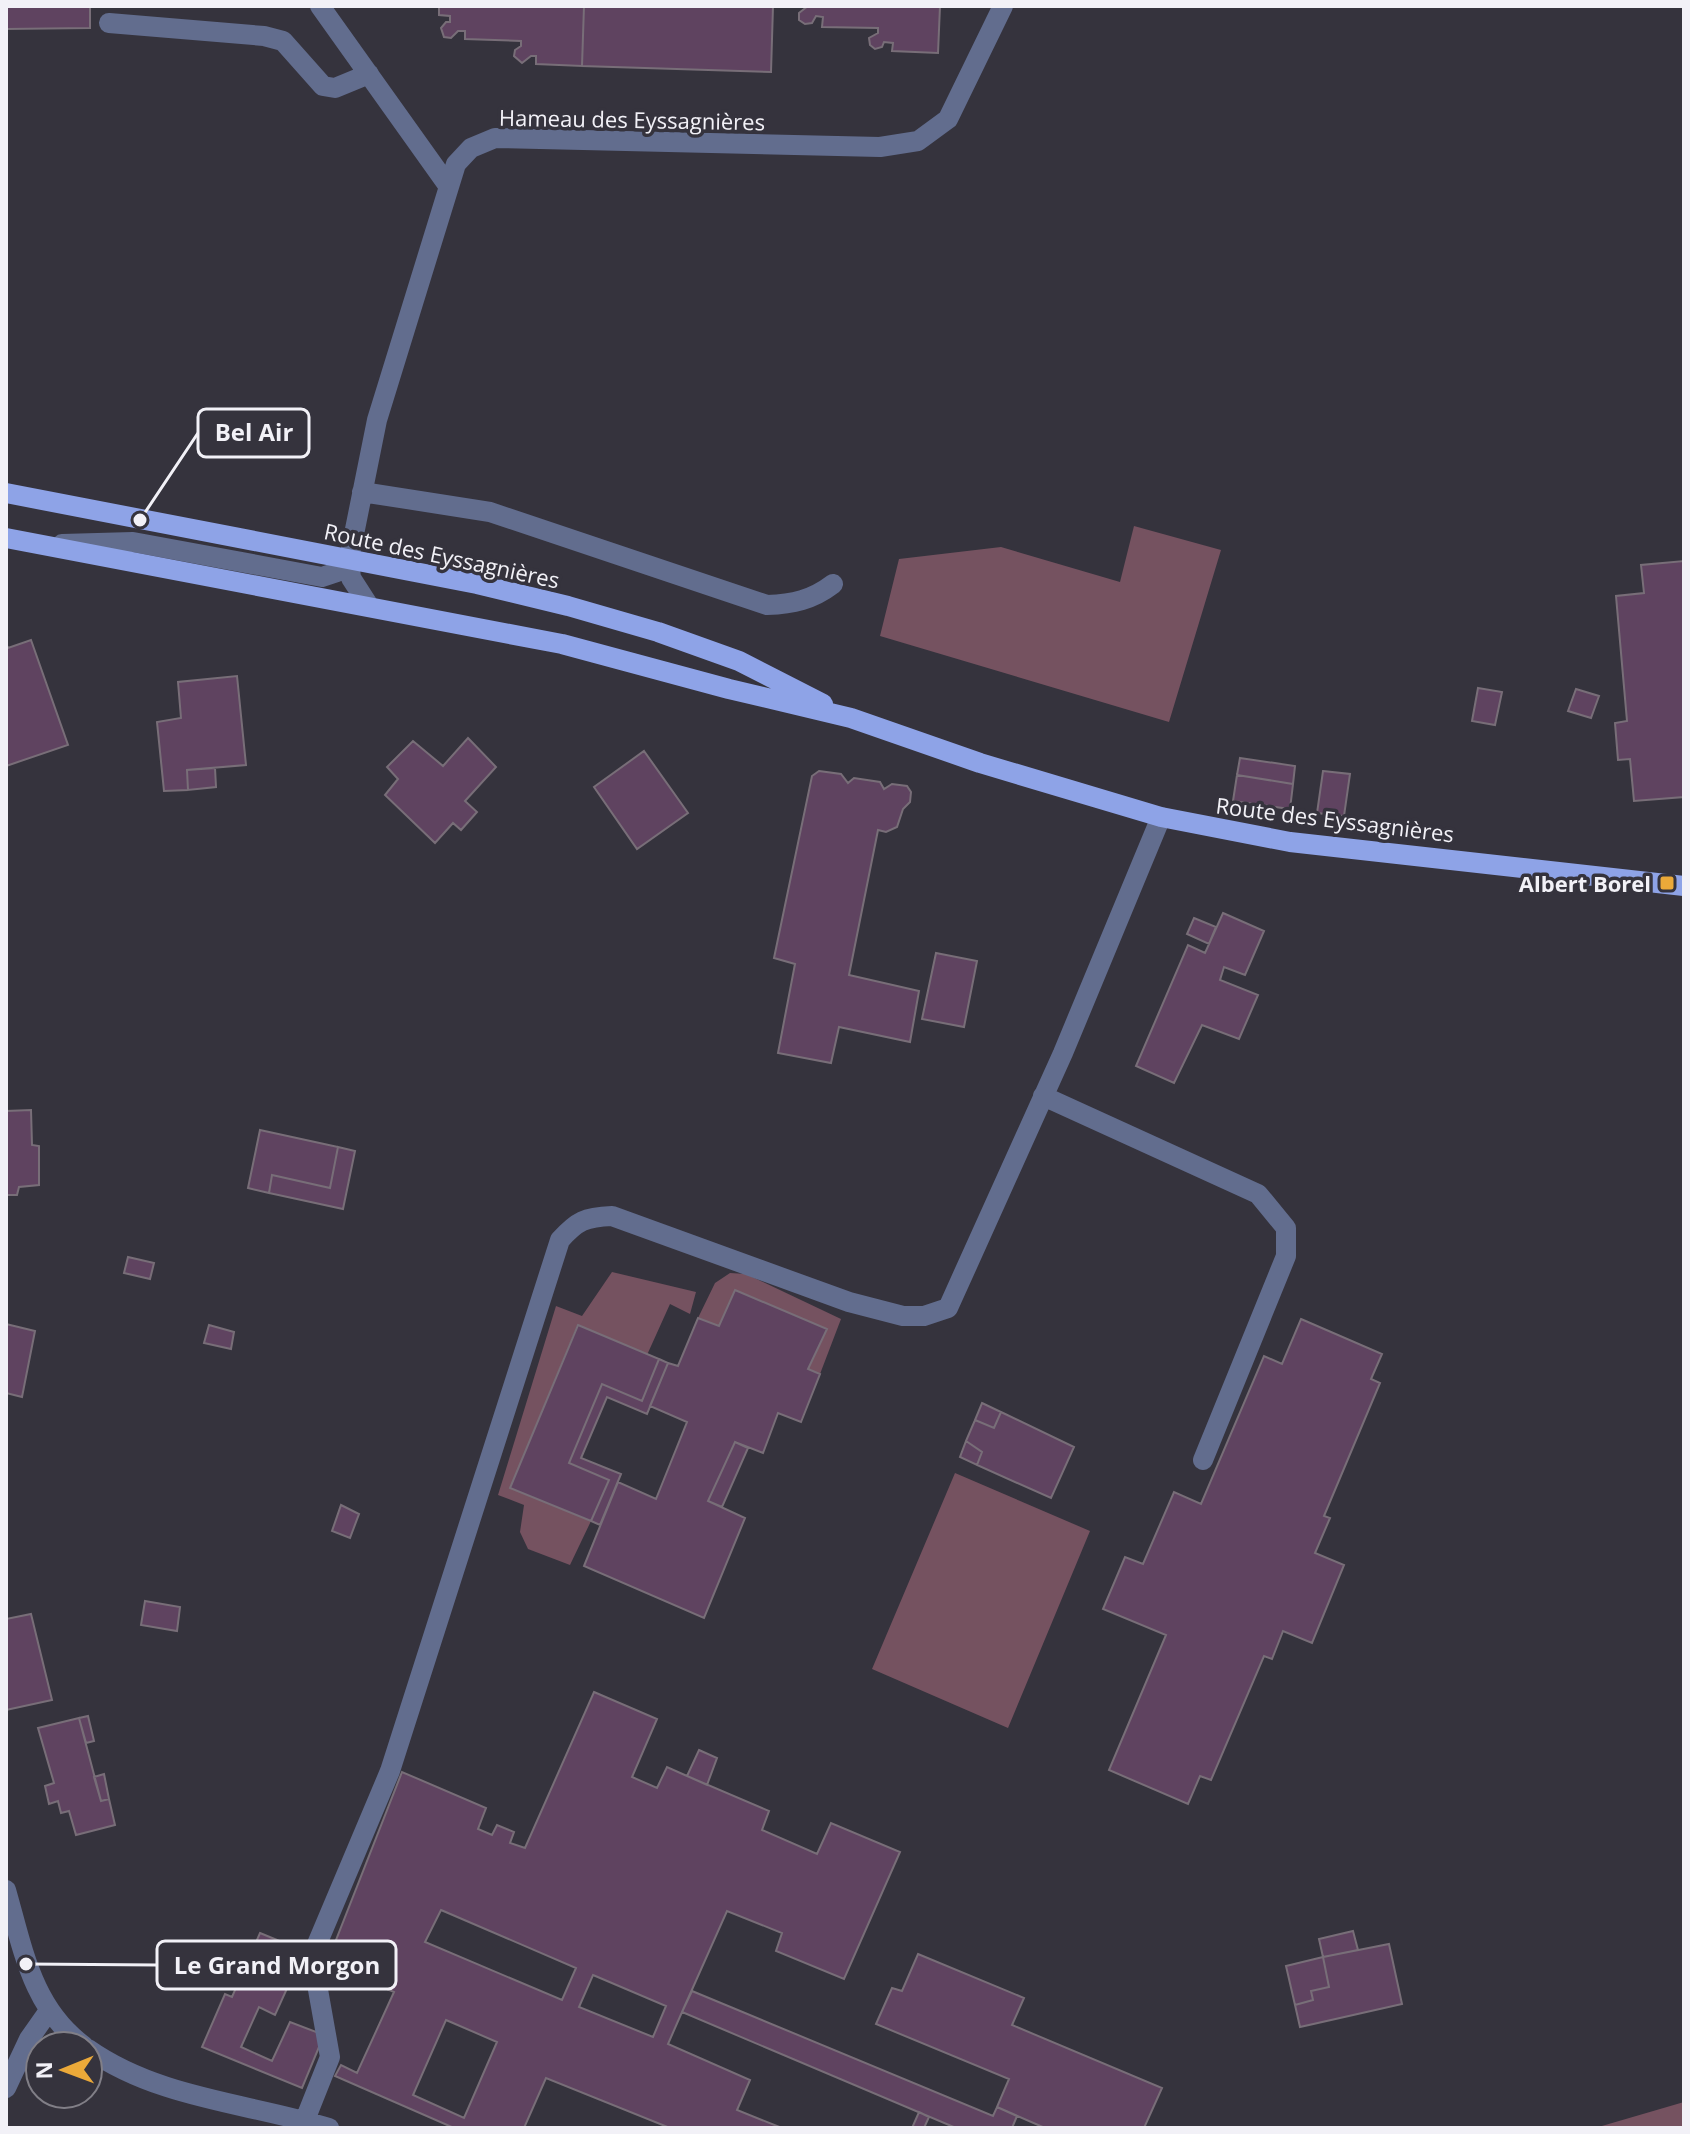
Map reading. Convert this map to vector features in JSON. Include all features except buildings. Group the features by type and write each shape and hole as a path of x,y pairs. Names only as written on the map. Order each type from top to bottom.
{"main road":[{"name":"Route des Eyssagnières","path":"6,493 477,584 568,606 658,632 739,661 851,718"},
{"name":"Route des Eyssagnières","path":"6,538 562,644 851,718 994,768 1161,817 1290,842 1684,886"}],"street":[{"path":"320,6 449,187"},
{"name":"Hameau des Eyssagnières","path":"349,559 377,420 456,164 471,148 495,138 880,147 918,141 948,119 1003,6"},
{"path":"109,23 264,36 283,41 323,86 335,88 369,74"},
{"path":"362,492 490,512 767,605 796,604 822,593 833,584"},
{"path":"41,544 133,542 322,577 337,572 349,559"},
{"path":"349,559 351,578 369,606"},
{"path":"305,2120 330,2057 312,1956 390,1771 560,1240 573,1225 591,1216 612,1216 849,1302 903,1316 924,1316 948,1308 1043,1096 1161,817"},
{"path":"1043,1096 1258,1194 1286,1228 1286,1256 1203,1460"},
{"path":"6,1890 15,1954 48,2012 63,2030"},
{"path":"6,2088 29,2039 48,2012"},
{"path":"104,2058 122,2070 202,2098 329,2128"}],"shaded area":[{"path":"1134,526 1221,550 1169,722 880,636 899,559 1001,547 1120,582"},
{"path":"612,1272 696,1292 690,1314 670,1304 647,1355 577,1326 510,1488 591,1521 570,1565 528,1549 520,1532 524,1505 498,1495 556,1306 582,1316"},
{"path":"730,1273 746,1274 841,1319 820,1374 808,1369 826,1329 735,1290 719,1326 698,1318 715,1283"},
{"path":"955,1473 1090,1531 1008,1728 872,1669"},
{"path":"1684,2102 1684,2128 1595,2128"}],"place":[{"name":"Bel Air","path":"140,520"},
{"name":"Albert Borel","path":"1667,883"},
{"name":"Le Grand Morgon","path":"26,1964"}]}
